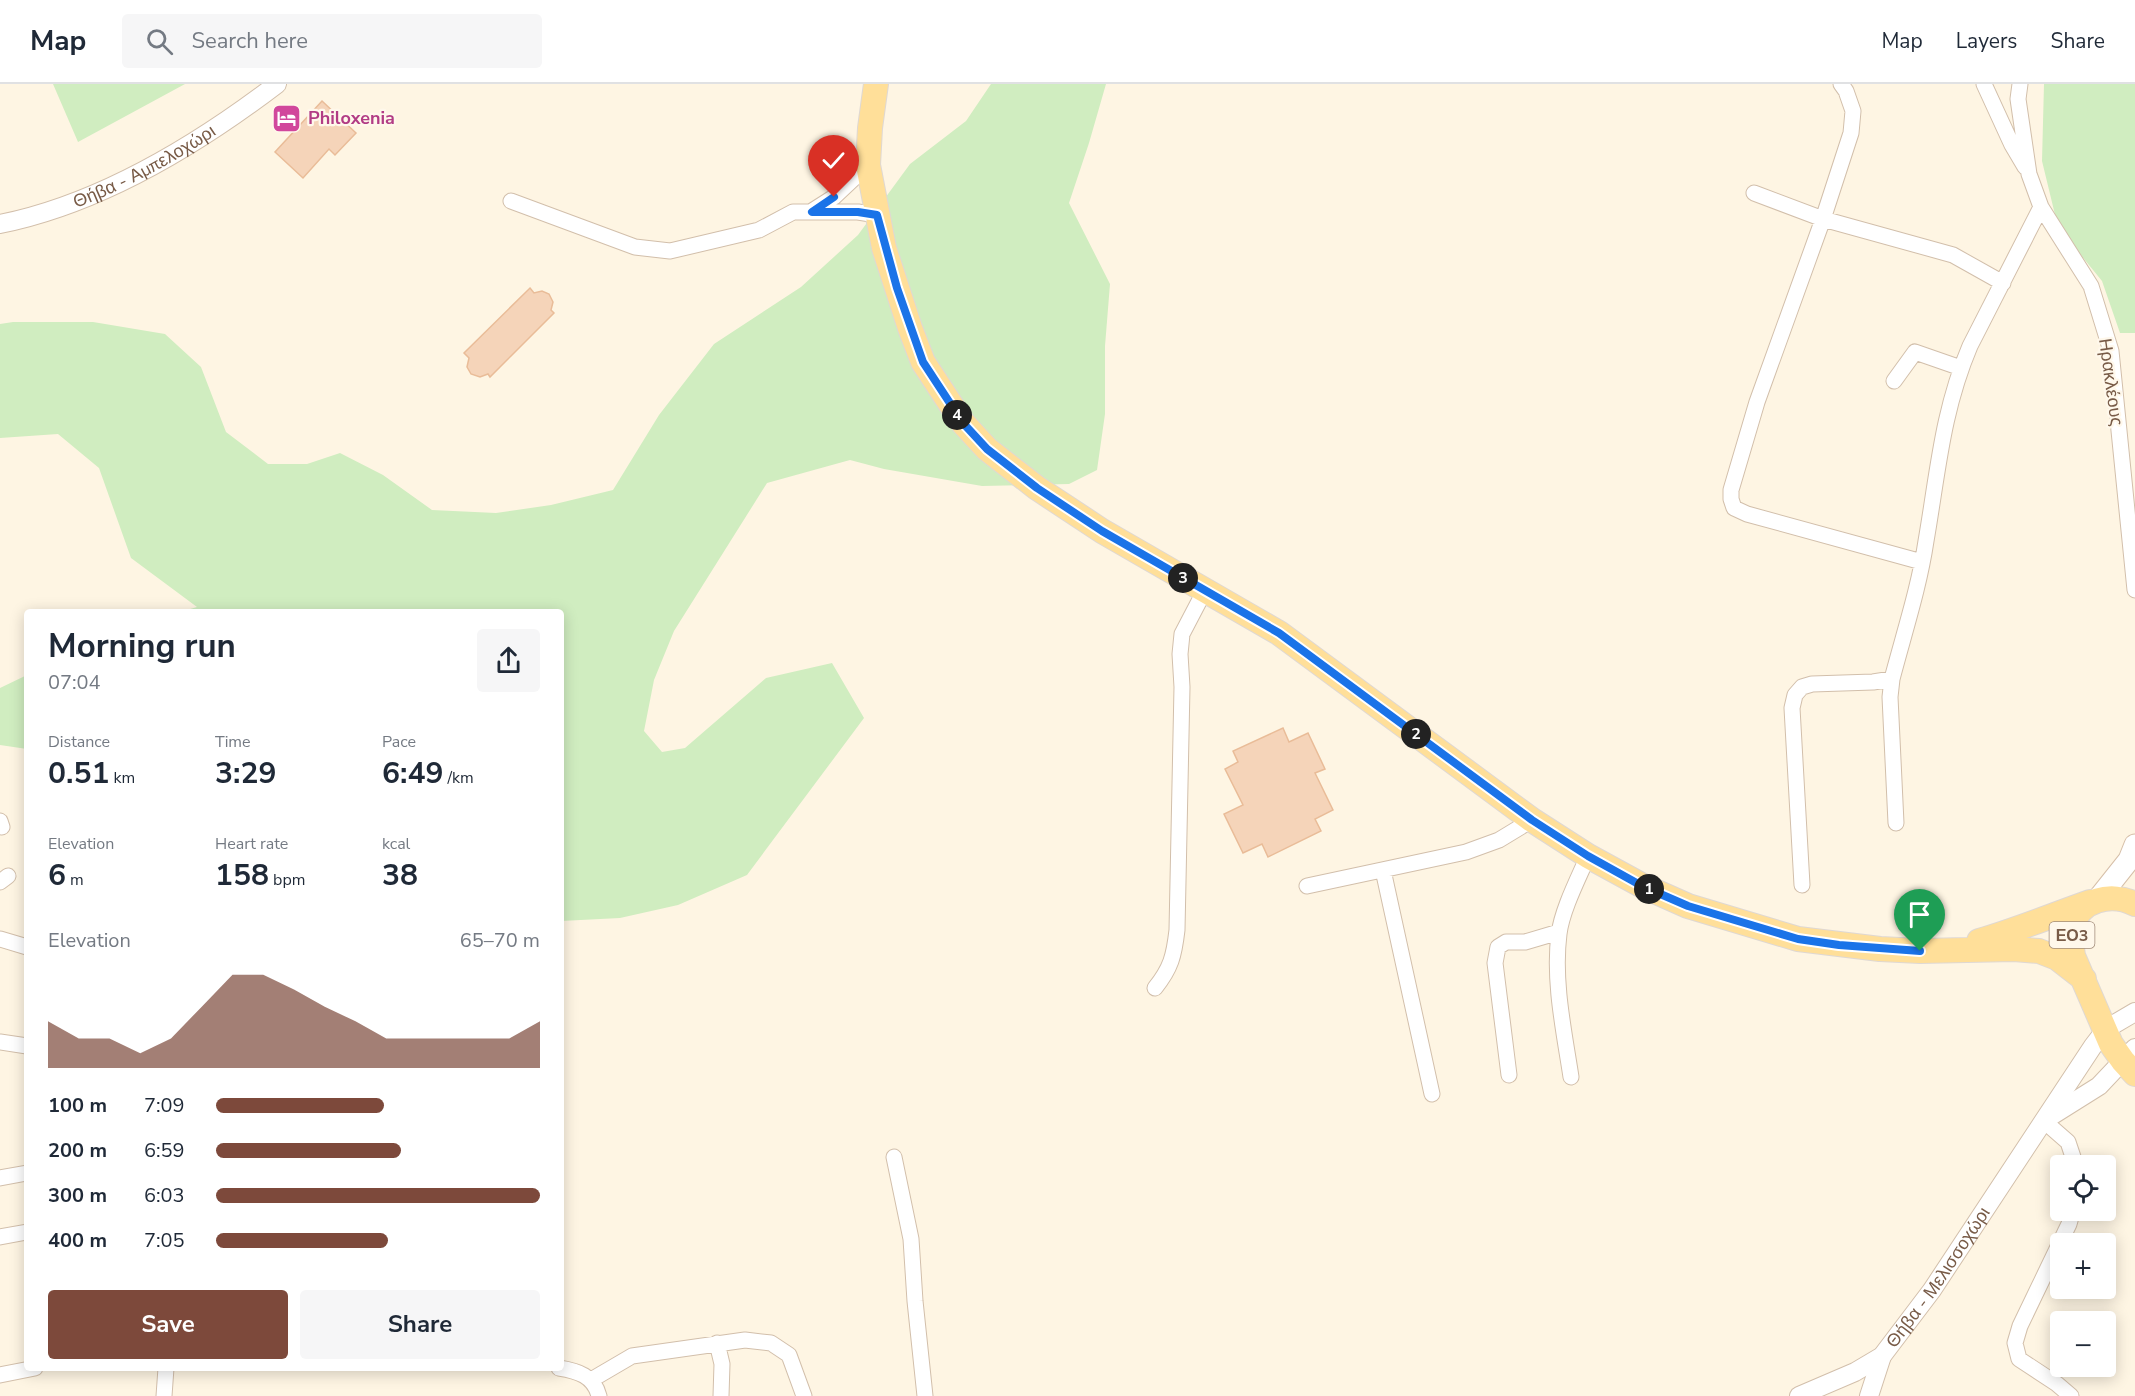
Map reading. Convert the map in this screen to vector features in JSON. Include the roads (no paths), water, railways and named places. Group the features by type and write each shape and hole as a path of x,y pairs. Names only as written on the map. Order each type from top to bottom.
{"main road":[{"path":"876,84 868,165 877,215 893,278 923,362 963,423 987,449 1037,488 1102,531 1279,633 1532,820 1588,856 1642,886 1688,906 1798,939 1880,949 1920,951 1950,949 2039,951 2057,958 2084,979"},
{"name":"ΕΟ3","path":"2131,1064 2111,1044 2073,956 2072,928 2077,915 2098,899 2129,860 2135,845"},
{"name":"ΕΟ3","path":"2098,899 2114,898 2135,904"},
{"path":"1950,949 2018,930 2043,918 2098,899"}],"street":[{"name":"Θήβα - Αμπελοχώρι","path":"0,224 31,218 103,190 157,163 203,137 277,84"},
{"path":"1841,84 1853,111 1851,133 1823,219 1757,402 1731,490 1731,499 1734,508 1747,514 1922,562"},
{"path":"1984,84 2012,145 2029,174"},
{"name":"Ηρακλέους","path":"2020,84 2018,99 2029,174 2041,207 2091,286 2111,351 2135,590"},
{"path":"812,212 843,190 868,165"},
{"path":"1754,193 1823,219 1953,255 2003,283"},
{"path":"511,201 635,247 670,251 759,230 793,212 858,212 877,215"},
{"path":"1896,823 1890,697 1892,679 1922,562 1948,408 1961,368 2041,207"},
{"path":"1894,381 1915,352 1961,368"},
{"path":"1155,988 1167,972 1174,951 1177,930 1182,634 1205,590"},
{"path":"1802,885 1792,708 1795,695 1802,687 1812,684 1873,682 1892,679"},
{"path":"1307,886 1466,852 1499,840 1532,820"},
{"path":"1571,1077 1560,991 1559,932 1588,856"},
{"path":"1383,870 1432,1094"},
{"path":"1509,1075 1496,963 1498,947 1506,942 1525,942 1559,932"},
{"path":"0,939 24,946"},
{"path":"2106,1029 2135,1012"},
{"name":"Θήβα - Μελισσοχώρι","path":"1799,1396 1854,1372 1882,1356 1932,1290 2106,1029"},
{"path":"0,1042 24,1046"},
{"name":"Θήβα - Μελισσοχώρι","path":"2044,1121 2131,1064"},
{"path":"2044,1121 2068,1142 2072,1155"},
{"path":"894,1157 911,1239 925,1396"},
{"path":"0,1178 24,1174"},
{"path":"2070,1221 2020,1326 2015,1343 2019,1359 2071,1396"},
{"path":"0,1237 24,1233"},
{"path":"591,1380 632,1356 745,1340 771,1343 789,1355 804,1396"},
{"path":"717,1343 722,1364 721,1396"},
{"path":"1869,1396 1882,1356"},
{"path":"564,1369 578,1371 591,1380 599,1396"},
{"path":"0,1375 24,1370"},
{"path":"164,1396 166,1371"}],"place":[{"name":"Philoxenia","path":"287,118"}]}
